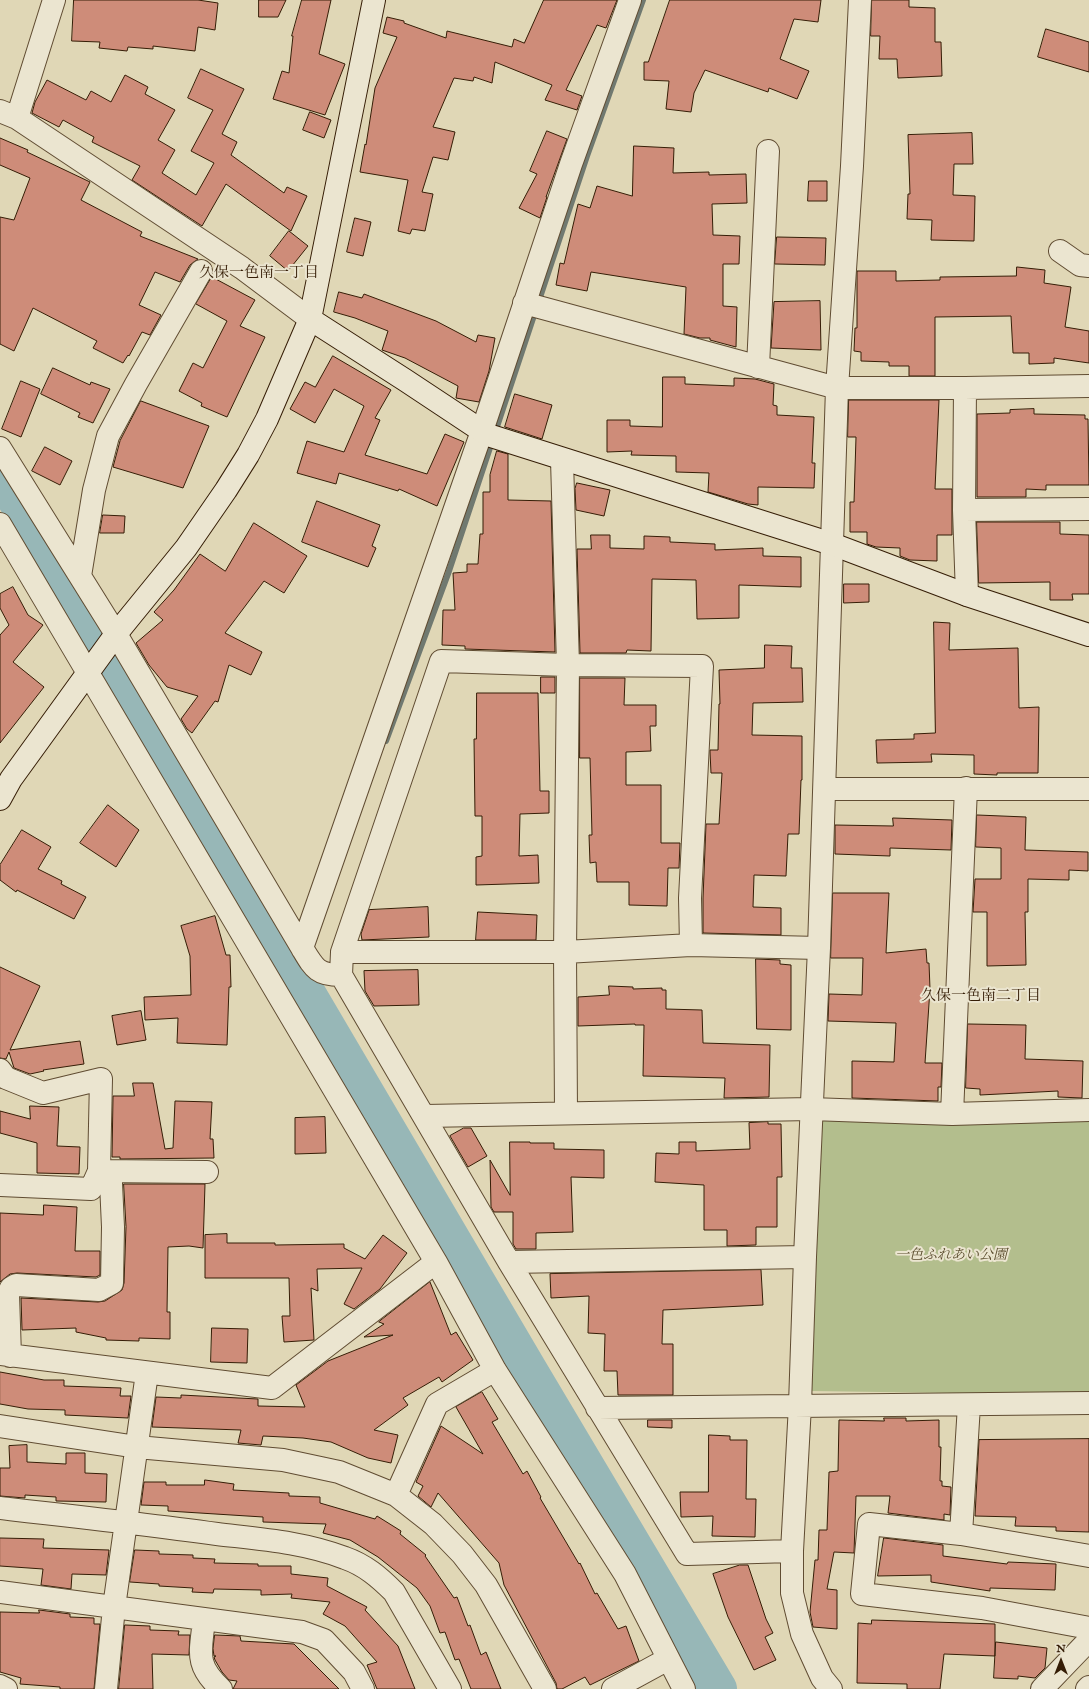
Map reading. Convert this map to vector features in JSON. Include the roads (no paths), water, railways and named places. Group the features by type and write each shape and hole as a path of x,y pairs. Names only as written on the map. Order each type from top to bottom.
{"street":[{"path":"54,0 8,114 235,263 310,319 488,435 562,460 832,544 967,595 1089,635"},
{"path":"0,799 11,779 116,634 186,548 248,455 267,418 310,319 374,0"},
{"path":"307,956 524,303 630,0"},
{"path":"831,1689 822,1678 802,1634 792,1593 792,1551 800,1405 811,1109 819,948 837,388 852,166 860,0"},
{"path":"758,367 768,151"},
{"path":"1060,251 1080,265 1089,266"},
{"path":"80,576 94,490 108,436 201,271"},
{"path":"524,303 837,388 1089,386"},
{"path":"965,388 964,510 967,595"},
{"path":"0,448 116,634 307,956 331,975 341,975"},
{"path":"562,460 568,665 565,952 566,1113"},
{"path":"964,510 1089,509"},
{"path":"0,524 436,1262 495,1370 625,1574 684,1689"},
{"path":"691,945 691,890 702,666 568,665 441,661 342,952 341,975 597,1408 687,1554 792,1551"},
{"path":"952,1114 966,788"},
{"path":"824,789 1089,789"},
{"path":"342,952 565,952 691,945 819,948"},
{"path":"0,1070 6,1078 43,1093 101,1079 99,1171 91,1189 0,1185"},
{"path":"425,1116 811,1109 952,1114 1089,1110"},
{"path":"99,1171 111,1183 113,1227 112,1283 99,1290 16,1285 11,1288 8,1294 5,1355 272,1388 436,1262"},
{"path":"99,1171 207,1172"},
{"path":"510,1262 805,1257"},
{"path":"396,1495 437,1404 495,1370"},
{"path":"106,1689 114,1607 147,1373"},
{"path":"597,1408 1089,1403"},
{"path":"961,1534 969,1405"},
{"path":"0,1426 137,1447 283,1460 339,1472 396,1495 433,1524 467,1560 486,1585 545,1689"},
{"path":"0,1508 126,1522 280,1542 324,1551 346,1558 365,1567 381,1579 394,1592 450,1689"},
{"path":"1089,1556 961,1534 869,1524 862,1594 982,1608 1089,1628"},
{"path":"0,1592 302,1632 324,1640 354,1672 363,1689"},
{"path":"204,1619 201,1655 203,1668 209,1678 221,1689"},
{"path":"1042,1689 1089,1640"},
{"path":"613,1689 668,1659"},
{"path":"0,1686 6,1689"}],"waterway":[{"path":"386,741 448,574 587,156 643,0"},
{"path":"0,472 527,1368 718,1689"},
{"path":"301,985 307,965"}],"district":[{"name":"久保一色南一丁目","path":"259,274"},
{"name":"久保一色南二丁目","path":"981,997"}],"park label":[{"name":"一色ふれあい公園","path":"951,1256"}]}
